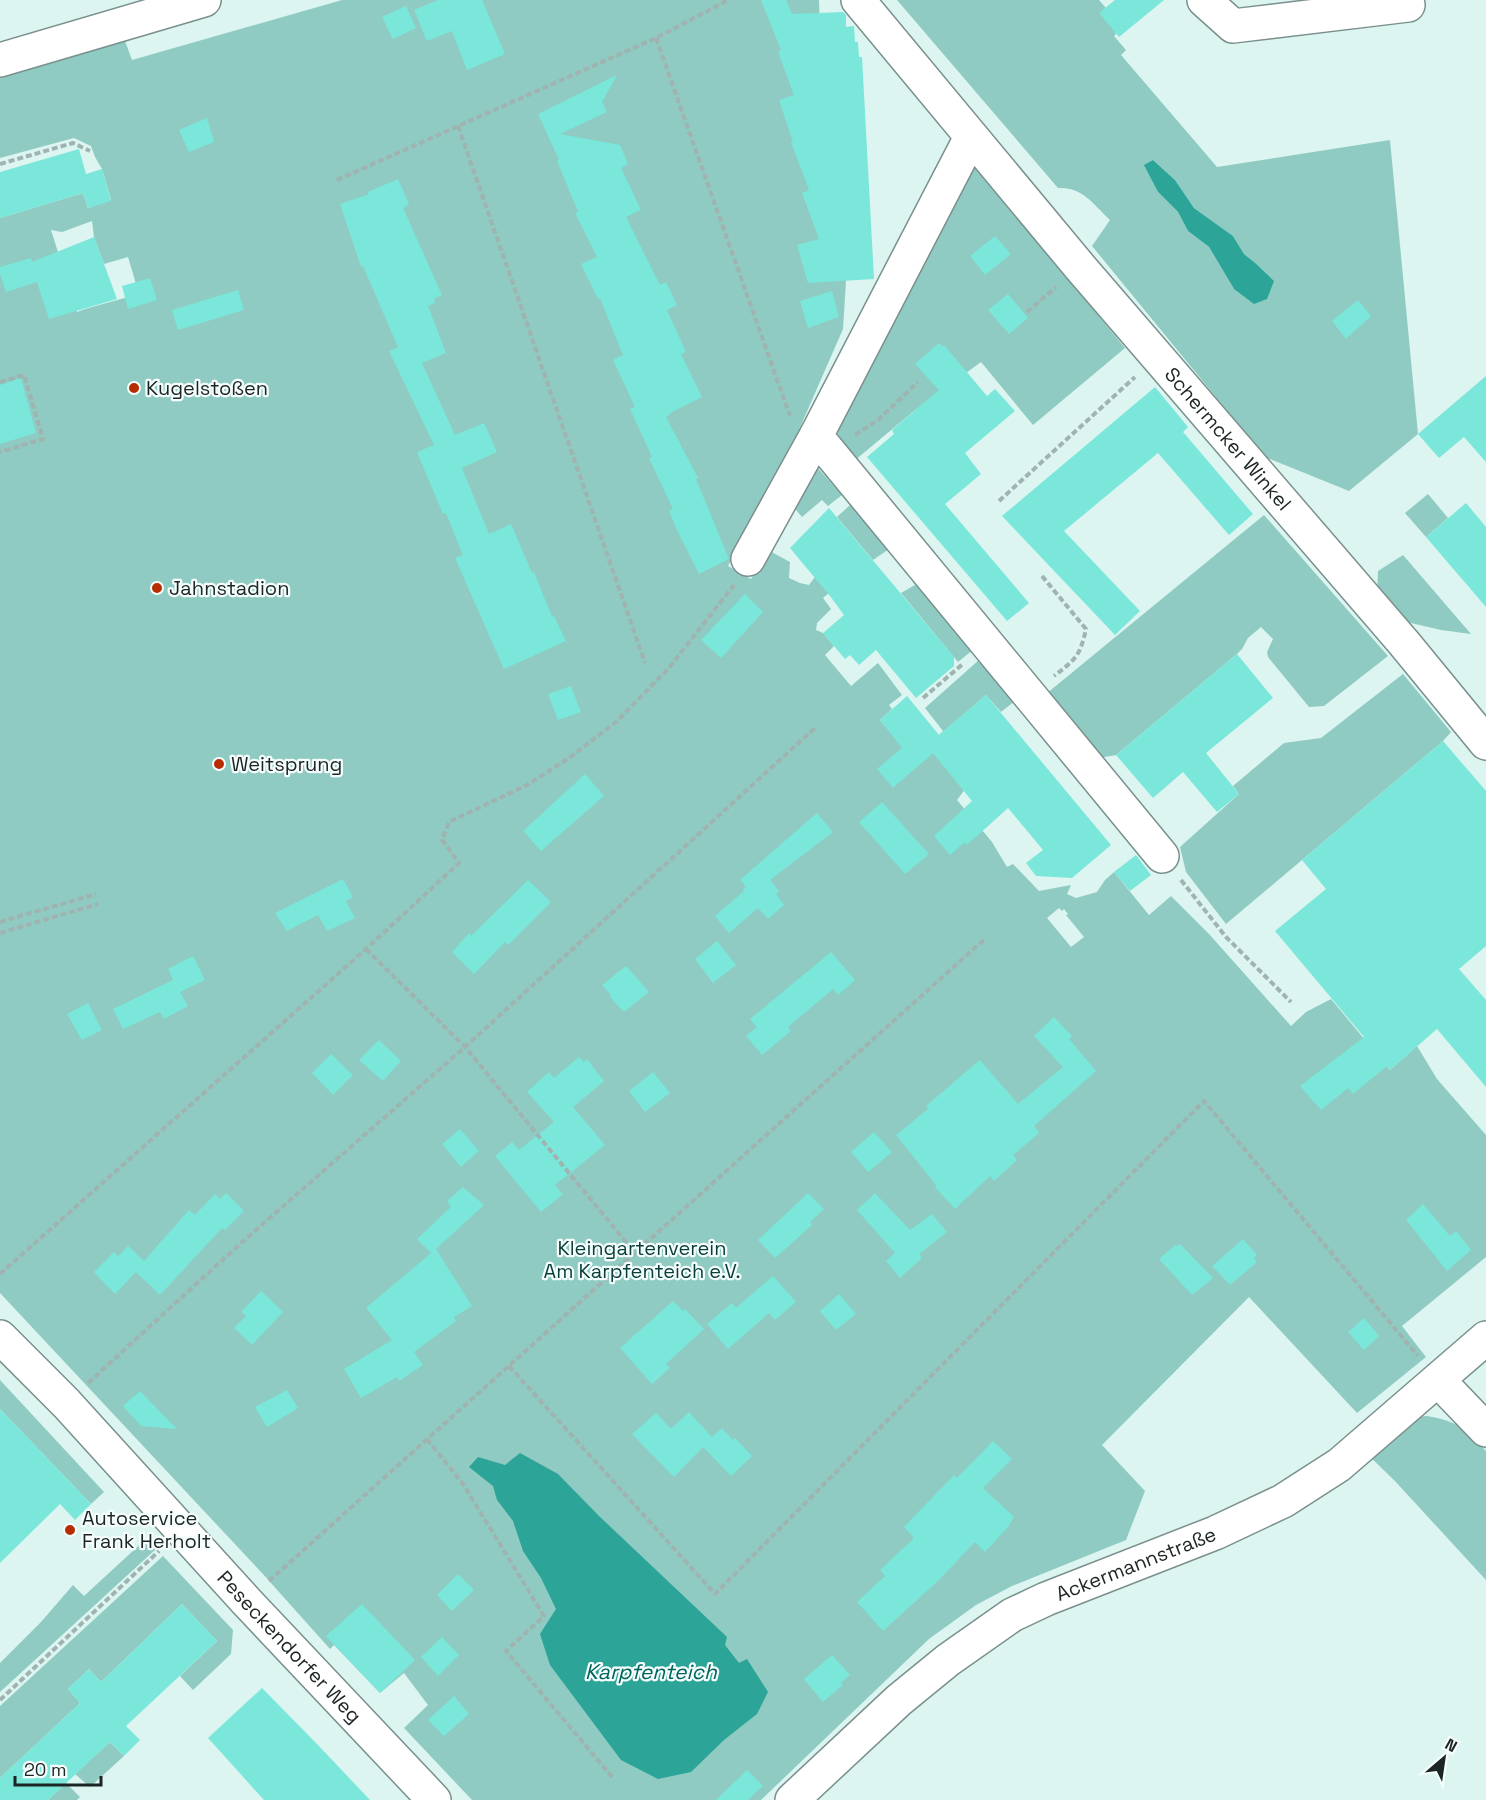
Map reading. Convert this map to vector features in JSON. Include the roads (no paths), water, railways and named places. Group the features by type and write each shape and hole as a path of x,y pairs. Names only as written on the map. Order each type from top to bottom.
{"street":[{"path":"0,60 204,0"},
{"name":"Schermcker Winkel","path":"858,0 1080,267 1404,643 1486,743"},
{"path":"1204,0 1233,26 1408,5"},
{"path":"748,559 971,136"},
{"path":"813,437 1162,856"},
{"name":"Peseckendorfer Weg","path":"0,1337 66,1403 246,1601 434,1800"},
{"name":"Ackermannstraße","path":"792,1800 899,1700 948,1660 1012,1615 1046,1599 1215,1533 1283,1501 1339,1465 1486,1338"},
{"path":"1438,1380 1486,1430"}],"water":[{"path":"1153,160 1175,180 1194,208 1233,236 1244,254 1274,281 1267,299 1254,304 1234,289 1209,247 1188,231 1178,212 1158,192 1144,165"},
{"name":"Karpfenteich","path":"520,1453 558,1474 727,1637 725,1645 739,1663 747,1659 768,1692 757,1714 724,1740 691,1772 658,1779 621,1760 550,1665 540,1634 556,1609 541,1578 523,1551 513,1521 497,1500 493,1486 469,1467 478,1457 505,1465"}],"place":[{"name":"Kugelstoßen","path":"134,388"},
{"name":"Jahnstadion","path":"157,588"},
{"name":"Weitsprung","path":"219,764"},
{"name":"Autoservice Frank Herholt","path":"70,1530"}],"park label":[{"name":"Kleingartenverein Am Karpfenteich e.V.","path":"642,1260"}]}
